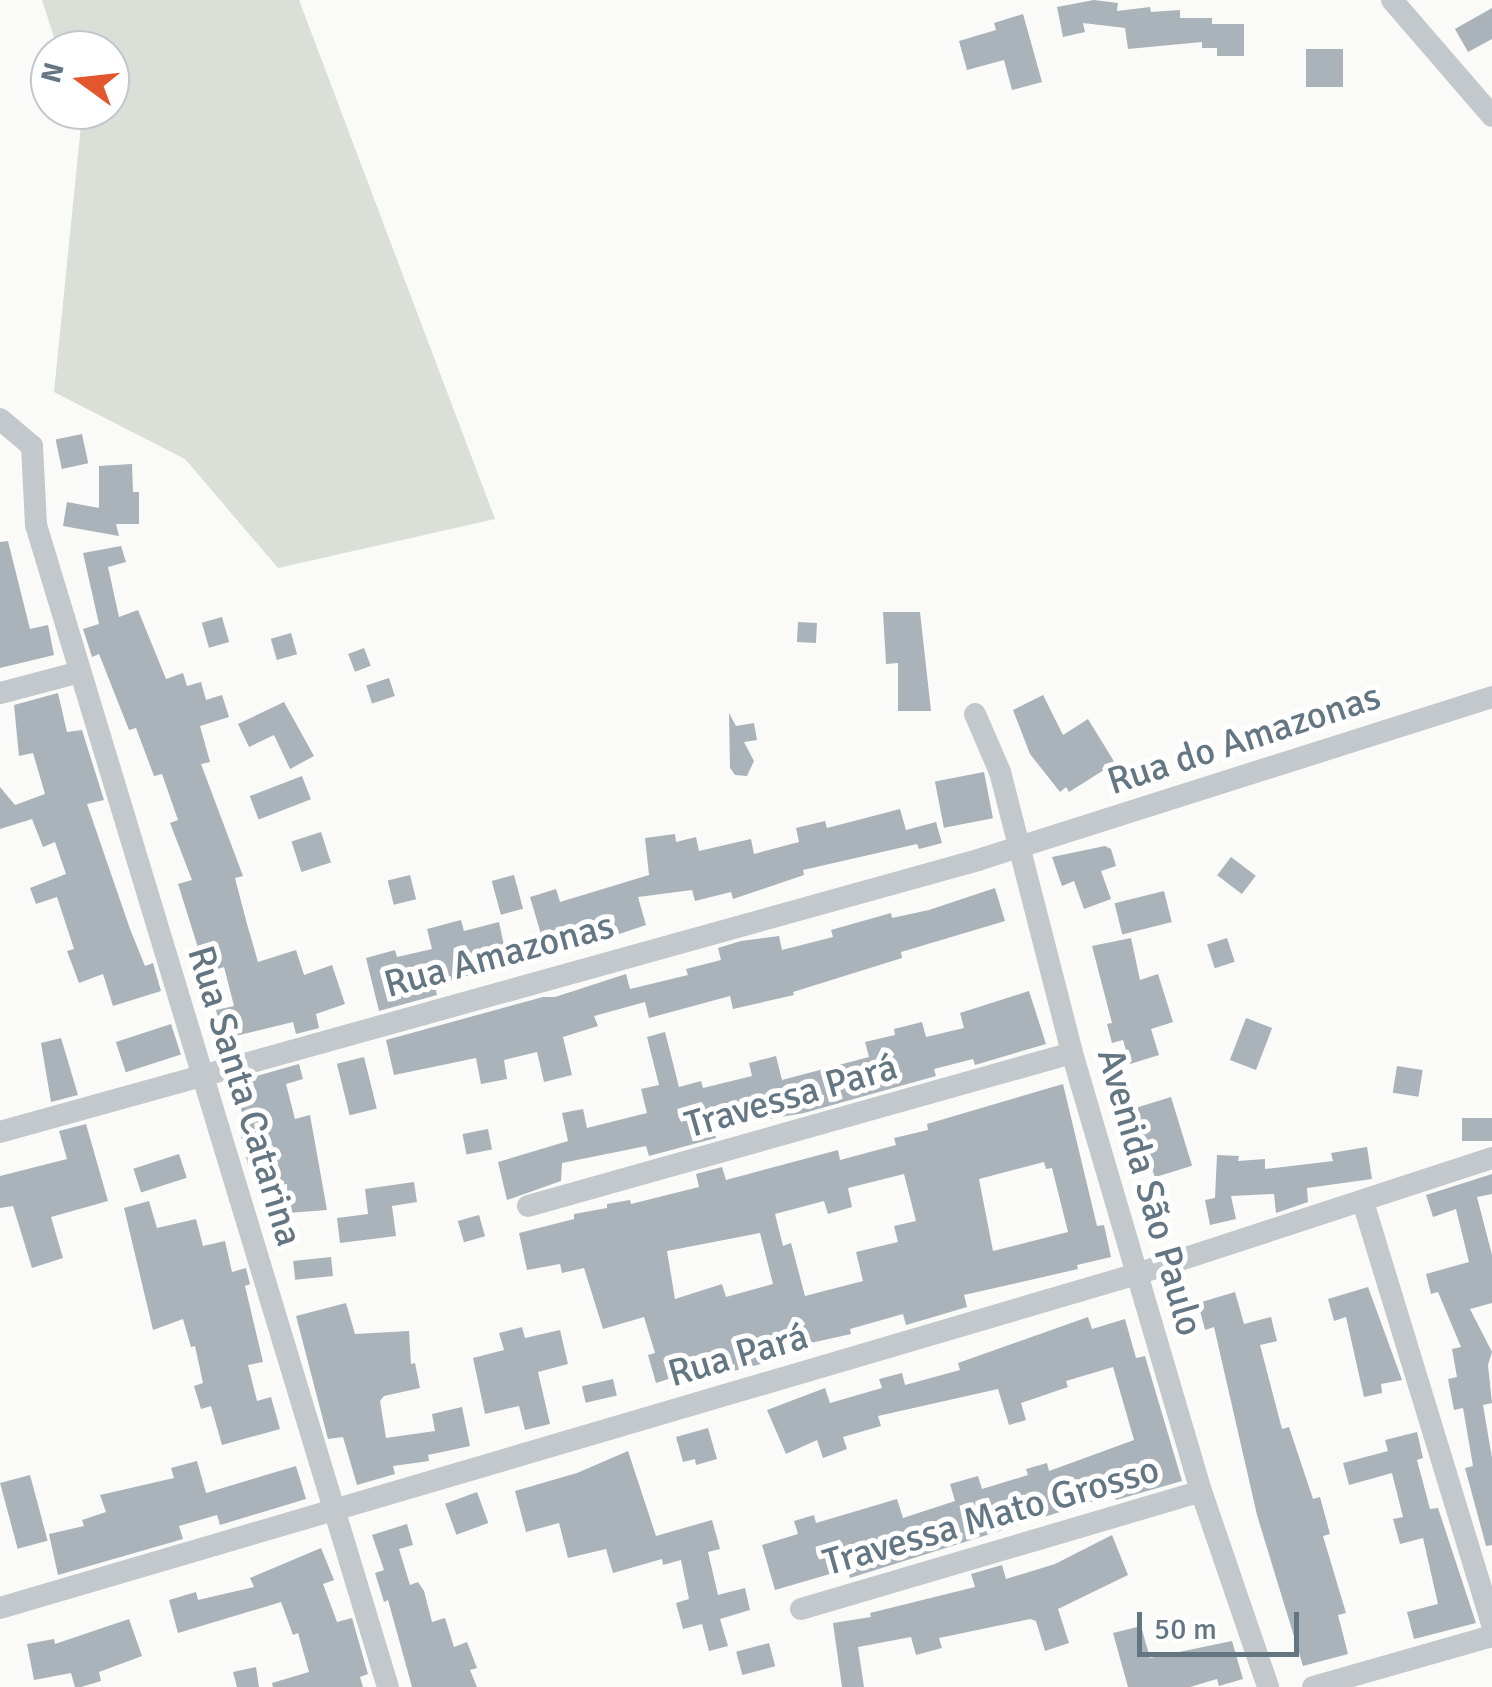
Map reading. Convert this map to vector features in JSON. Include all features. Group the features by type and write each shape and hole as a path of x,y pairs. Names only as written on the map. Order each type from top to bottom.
{"street":[{"path":"1392,0 1492,116"},
{"name":"Rua Santa Catarina","path":"0,419 32,446 36,526 388,1687"},
{"path":"0,693 80,672"},
{"name":"Rua do Amazonas","path":"1018,847 1492,697"},
{"name":"Avenida São Paulo","path":"974,714 1000,772 1072,1053 1201,1491 1268,1687"},
{"name":"Rua Amazonas","path":"0,1132 1018,847"},
{"name":"Travessa Pará","path":"528,1206 1072,1053"},
{"name":"Rua Pará","path":"0,1608 1137,1274 1492,1158"},
{"path":"1363,1202 1492,1624"},
{"name":"Travessa Mato Grosso","path":"801,1608 1201,1491"},
{"path":"1313,1687 1492,1636"}],"shaded area":[{"path":"42,0 299,0 495,519 278,568 185,459 54,392 80,130 130,130 130,30 52,30"}],"building":[{"path":"1094,0 1118,3 1117,11 1150,7 1151,12 1180,10 1180,18 1244,24 1244,56 1217,56 1217,48 1202,48 1202,42 1128,49 1125,28 1083,23 1085,32 1063,37 1057,7"},
{"path":"1492,8 1492,39 1468,52 1455,29"},
{"path":"1023,14 1042,82 1012,90 1004,60 967,70 959,41 996,30 994,23"},
{"path":"1306,49 1343,49 1343,87 1306,87"},
{"path":"82,434 88,463 62,469 56,440"},
{"path":"132,464 133,492 139,492 139,524 116,524 119,536 63,526 67,502 99,508 99,466"},
{"path":"8,541 30,629 48,625 54,655 0,668 0,542"},
{"path":"121,546 126,562 108,567 119,617 138,610 166,679 183,673 187,686 201,682 206,700 222,695 229,717 200,726 210,762 201,764 243,876 235,878 258,962 296,950 304,975 332,965 345,1004 316,1014 319,1028 296,1034 293,1022 223,1039 216,1010 234,1006 224,967 206,973 178,884 192,880 170,823 178,820 162,774 154,776 136,728 129,730 99,654 92,657 83,629 99,624 83,553"},
{"path":"883,612 920,612 931,711 898,711 898,663 886,664"},
{"path":"222,617 229,642 209,648 202,623"},
{"path":"798,622 817,623 816,643 797,642"},
{"path":"291,633 297,654 277,660 271,639"},
{"path":"364,648 371,666 355,672 348,654"},
{"path":"389,678 395,696 372,703 366,685"},
{"path":"58,693 67,732 82,730 104,800 87,804 130,929 145,966 153,963 161,991 113,1006 103,974 79,983 67,951 74,949 57,897 36,904 30,888 66,874 55,842 43,847 32,819 0,829 0,787 15,805 45,794 33,753 19,756 14,705"},
{"path":"1043,695 1063,735 1088,719 1115,763 1069,792 1066,787 1060,792 1030,754 1013,710"},
{"path":"284,702 314,756 290,769 274,735 249,747 238,724"},
{"path":"729,713 736,726 754,723 757,740 744,742 754,761 747,776 735,775 730,768"},
{"path":"984,772 993,818 944,828 935,782"},
{"path":"302,776 311,799 259,819 250,796"},
{"path":"900,809 906,830 936,822 942,843 919,849 917,844 803,870 804,875 733,899 731,892 695,901 692,890 638,897 646,925 548,958 530,897 556,889 560,902 649,875 645,838 675,834 676,842 696,837 699,851 751,839 754,854 799,842 796,828 825,821 827,828"},
{"path":"321,832 331,862 301,872 292,842"},
{"path":"1105,846 1111,849 1116,866 1101,871 1111,899 1084,909 1074,881 1062,886 1052,857"},
{"path":"1231,857 1256,876 1242,894 1217,875"},
{"path":"410,875 416,899 394,905 388,881"},
{"path":"514,875 523,909 501,915 492,881"},
{"path":"995,888 1005,921 901,952 902,958 793,992 794,995 733,1009 730,996 649,1018 645,1002 594,1016 598,1026 563,1037 572,1075 544,1082 537,1052 504,1060 507,1079 481,1084 476,1058 394,1075 386,1040 555,997 626,974 630,989 688,975 686,969 721,960 718,948 741,941 779,936 782,950 833,937 831,930 891,913 892,918 929,910"},
{"path":"1164,891 1172,922 1122,934 1115,903"},
{"path":"461,920 464,931 499,922 508,964 435,985 437,995 379,1011 366,958 395,950 397,957 432,949 427,929"},
{"path":"1131,938 1140,980 1158,974 1173,1022 1151,1029 1159,1055 1130,1064 1123,1040 1112,1043 1107,1024 1112,1023 1092,946"},
{"path":"1227,938 1235,962 1215,968 1207,944"},
{"path":"1029,991 1046,1044 975,1065 973,1059 934,1069 936,1076 804,1113 763,1120 762,1116 713,1129 716,1138 649,1156 646,1146 562,1163 561,1181 507,1200 498,1162 568,1141 562,1113 583,1109 587,1128 647,1113 641,1089 659,1085 647,1037 665,1032 679,1087 701,1081 703,1088 752,1076 749,1063 776,1056 782,1080 869,1057 865,1042 895,1035 894,1029 922,1022 926,1037 964,1028 960,1013"},
{"path":"1246,1018 1272,1028 1256,1070 1230,1060"},
{"path":"171,1024 181,1054 126,1072 116,1042"},
{"path":"61,1038 78,1095 51,1102 41,1043"},
{"path":"364,1057 377,1108 350,1115 337,1064"},
{"path":"299,1064 303,1079 286,1084 295,1119 310,1115 327,1210 288,1213 287,1184 280,1185 277,1158 248,1165 240,1132 246,1131 235,1082"},
{"path":"1397,1066 1423,1070 1418,1097 1393,1093"},
{"path":"1063,1084 1097,1226 1104,1225 1111,1257 1077,1265 1078,1269 964,1295 967,1307 906,1325 903,1314 850,1329 851,1334 779,1350 781,1359 706,1378 703,1368 656,1383 648,1355 655,1353 644,1317 603,1329 584,1268 562,1273 560,1264 527,1270 519,1233 574,1219 574,1214 607,1208 607,1204 630,1200 631,1204 699,1187 696,1174 722,1167 726,1180 838,1150 840,1160 896,1145 894,1138 928,1130 927,1124","holes":["1044,1162 1046,1169 1052,1168 1068,1232 993,1251 979,1179","904,1174 916,1221 894,1226 898,1242 856,1252 863,1281 805,1296 791,1243 783,1246 775,1214 824,1201 828,1214 852,1207 848,1188","760,1233 773,1284 726,1297 722,1284 675,1299 667,1251"]},
{"path":"1171,1097 1192,1166 1155,1177 1134,1108"},
{"path":"1462,1118 1492,1118 1492,1141 1462,1141"},
{"path":"86,1124 108,1201 51,1217 63,1258 32,1268 13,1206 0,1208 0,1176 67,1159 59,1131"},
{"path":"488,1129 492,1150 466,1155 462,1134"},
{"path":"1367,1147 1372,1179 1307,1188 1308,1202 1276,1213 1274,1194 1231,1196 1236,1219 1210,1225 1205,1200 1215,1198 1217,1155 1239,1156 1238,1161 1265,1159 1265,1169 1333,1161 1331,1153"},
{"path":"179,1154 187,1178 141,1193 133,1169"},
{"path":"1492,1174 1492,1194 1477,1197 1492,1255 1492,1303 1470,1309 1492,1352 1488,1365 1492,1403 1483,1405 1492,1458 1492,1545 1486,1546 1465,1468 1473,1466 1463,1408 1454,1410 1448,1379 1457,1377 1452,1349 1461,1347 1438,1292 1431,1294 1426,1274 1469,1262 1456,1209 1433,1217 1426,1195"},
{"path":"414,1182 417,1202 392,1206 396,1236 340,1243 337,1218 368,1214 365,1189"},
{"path":"149,1201 157,1228 196,1219 203,1246 225,1241 232,1272 246,1268 250,1284 245,1286 263,1362 248,1365 257,1401 271,1397 280,1429 222,1445 211,1406 201,1409 194,1386 203,1383 195,1346 191,1347 183,1319 153,1330 124,1208"},
{"path":"479,1215 485,1236 464,1242 458,1221"},
{"path":"331,1257 333,1276 295,1280 293,1261"},
{"path":"1368,1287 1402,1380 1381,1384 1382,1393 1364,1397 1346,1317 1334,1321 1328,1299"},
{"path":"1235,1292 1244,1324 1271,1317 1277,1341 1260,1345 1282,1429 1289,1427 1313,1499 1320,1497 1330,1534 1323,1536 1346,1613 1338,1615 1348,1654 1303,1666 1257,1515 1214,1327 1205,1330 1198,1303"},
{"path":"346,1303 355,1334 409,1331 411,1364 415,1363 420,1388 384,1396 380,1401 386,1438 435,1431 432,1414 462,1407 470,1446 428,1455 429,1461 393,1466 395,1474 357,1485 343,1437 328,1439 296,1316"},
{"path":"1088,1317 1092,1329 1125,1319 1136,1358 1145,1356 1182,1481 1116,1500 1114,1495 850,1578 847,1569 775,1590 762,1545 798,1534 794,1521 814,1515 816,1523 897,1499 903,1518 955,1501 950,1484 978,1476 982,1489 1028,1475 1026,1469 1047,1463 1049,1471 1134,1440 1113,1367 1066,1381 1068,1387 1021,1403 1026,1420 1009,1425 998,1389 878,1416 881,1426 843,1437 847,1449 823,1458 817,1440 786,1454 767,1410 825,1388 830,1403 882,1388 879,1379 902,1373 905,1385 960,1370 958,1363"},
{"path":"522,1327 525,1338 560,1330 568,1364 538,1372 550,1424 525,1430 519,1406 485,1414 473,1358 504,1350 499,1333"},
{"path":"613,1379 617,1396 586,1403 582,1386"},
{"path":"708,1428 717,1459 696,1465 695,1459 683,1462 676,1437"},
{"path":"1417,1432 1423,1458 1417,1460 1430,1509 1438,1508 1476,1623 1414,1639 1407,1612 1438,1604 1423,1538 1400,1544 1393,1519 1403,1517 1392,1473 1349,1485 1343,1463 1388,1451 1385,1440"},
{"path":"628,1451 656,1536 712,1520 720,1549 708,1552 718,1595 745,1588 750,1610 720,1619 728,1646 709,1651 702,1624 683,1629 676,1603 689,1599 681,1560 663,1565 662,1559 613,1573 606,1549 568,1558 559,1523 526,1532 515,1491 577,1473"},
{"path":"197,1461 206,1493 296,1466 306,1499 220,1525 217,1515 179,1526 183,1539 58,1575 49,1534 84,1526 82,1520 106,1512 100,1495 174,1478 171,1468"},
{"path":"30,1475 48,1541 18,1549 0,1483"},
{"path":"477,1492 488,1523 456,1535 445,1504"},
{"path":"407,1524 413,1545 399,1549 410,1585 418,1582 424,1591 432,1622 445,1618 454,1647 467,1642 477,1668 470,1670 477,1687 412,1687 388,1600 384,1602 375,1573 384,1570 372,1535"},
{"path":"1112,1535 1128,1575 1058,1609 1069,1643 1045,1651 1036,1621 1030,1619 939,1638 942,1648 916,1655 911,1637 858,1647 864,1687 842,1687 833,1623 871,1617 870,1613 975,1587 971,1574 1002,1565 1006,1579 1055,1564"},
{"path":"321,1548 334,1580 323,1584 337,1622 352,1618 368,1674 360,1677 363,1687 273,1687 272,1683 309,1672 298,1633 293,1635 281,1602 178,1633 169,1600 196,1592 198,1600 254,1587 250,1578"},
{"path":"129,1619 142,1656 99,1672 101,1681 81,1687 75,1687 71,1673 34,1680 27,1644 54,1639 55,1644"},
{"path":"1141,1626 1150,1658 1232,1641 1243,1679 1219,1686 1217,1679 1190,1687 1128,1687 1113,1633"},
{"path":"769,1643 775,1666 742,1675 736,1652"},
{"path":"256,1667 259,1687 237,1687 233,1672"}]}
